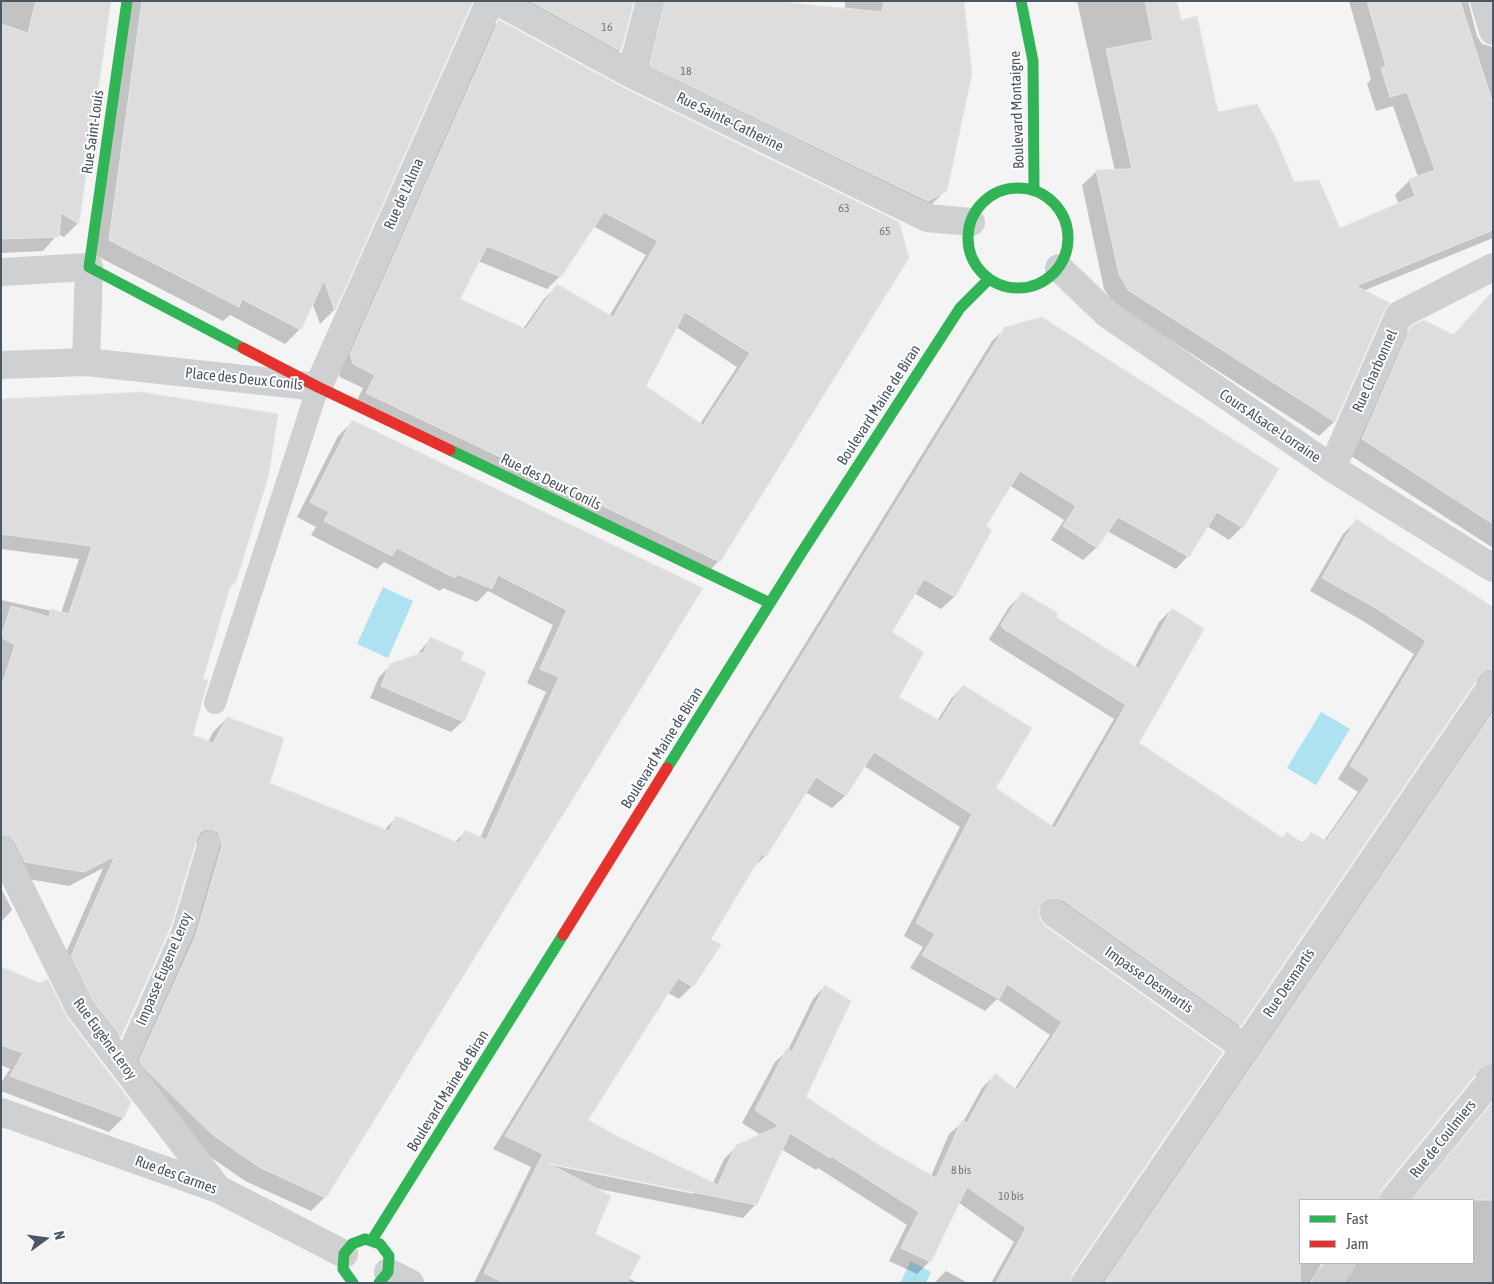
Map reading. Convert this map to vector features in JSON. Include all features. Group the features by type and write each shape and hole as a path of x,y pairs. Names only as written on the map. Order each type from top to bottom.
{"main road":[{"name":"Rue Saint-Louis","path":"89,267 127,1"},
{"name":"Boulevard Montaigne","path":"1021,1 1033,61 1034,190"},
{"path":"1019,187 1034,190 1048,197 1059,208 1066,222 1069,238 1066,254 1059,268 1048,279 1034,286 1018,288 1003,286 989,279 970,254 968,238 971,222 983,202 1003,190 1019,187"},
{"name":"Place des Deux Conils","path":"89,267 318,387"},
{"name":"Boulevard Maine de Biran","path":"372,1240 770,603 960,308 989,279"},
{"name":"Rue des Deux Conils","path":"318,387 770,603"},
{"path":"350,1282 343,1269 344,1254 352,1244 358,1241 372,1240 380,1244 389,1256 392,1279"}],"street":[{"name":"Rue de L'Alma","path":"318,387 490,1"},
{"name":"Rue Sainte-Catherine","path":"497,1 631,74 927,218 971,222"},
{"path":"631,74 650,1"},
{"path":"1484,1 1493,30"},
{"path":"1,272 89,267 86,362"},
{"name":"Rue Charbonnel","path":"1332,468 1399,315 1493,267"},
{"name":"Cours Alsace-Lorraine","path":"1059,268 1107,314 1332,468 1493,568"},
{"name":"Place des Deux Conils","path":"1,365 86,362 318,387"},
{"name":"Rue Desmartis","path":"1085,1283 1493,684"},
{"name":"Rue Eugène Leroy","path":"1,849 80,1009 218,1189"},
{"name":"Impasse Desmartis","path":"1054,913 1245,1048"},
{"name":"Rue de Coulmiers","path":"1394,1199 1493,1078"},
{"name":"Rue des Carmes","path":"1,1112 218,1189 344,1254"},
{"path":"1326,1283 1341,1264"}],"lane":[{"path":"214,704 318,387"},
{"name":"Impasse Eugene Leroy","path":"123,1065 183,931 209,842"}],"water":[{"path":"383,587 413,601 388,658 357,644"},
{"path":"1321,712 1350,729 1316,785 1287,768"},
{"path":"911,1261 931,1272 926,1283 900,1283"}],"building":[{"path":"36,1 111,1 79,224 61,213 59,237 1,239 1,24 28,33"},
{"path":"142,1 473,1 335,311 324,280 301,330 242,299 239,307 109,240"},
{"path":"530,1 634,1 621,51"},
{"path":"665,1 773,1 882,12 884,1 964,1 972,74 947,191 928,201 649,66"},
{"path":"1145,1 1177,1 1181,20 1197,16 1218,112 1257,104 1276,138 1294,182 1319,180 1340,228 1415,196 1409,179 1435,170 1407,92 1390,97 1381,68 1386,66 1367,1 1460,1 1493,104 1493,230 1356,286 1390,303 1385,309 1335,422 1128,290 1119,274 1096,170 1132,169 1106,49 1153,40"},
{"path":"499,20 624,88 899,222 909,258 720,562 366,393 375,375 353,364 350,354","holes":["604,212 658,241 613,317 557,284 526,329 460,299 487,246 561,277","685,312 750,353 703,425 646,386"]},
{"path":"1493,291 1493,524 1362,439 1411,326 1424,320 1454,335"},
{"path":"1042,317 1279,469 1243,528 1217,512 1189,557 1118,517 1097,548 1063,526 1076,506 1020,471 986,526 992,530 955,597 924,579 892,632 924,652 899,697 940,721 963,685 1032,728 996,788 1055,828 1126,705 1004,629 1001,625 1022,592 1058,613 1056,617 1139,669 1172,608 1204,629 1139,743 1283,838 1287,832 1304,844 1311,832 1326,841 1370,779 1350,766 1426,641 1376,608 1322,578 1356,519 1493,607 1493,669 1486,670 1480,675 1241,1026 1063,900 1056,898 1048,899 1041,904 1039,911 1040,919 1045,926 1223,1052 1072,1274 1070,1283 996,1283 1026,1228 967,1187 931,1262 901,1248 919,1212 831,1156 830,1158 790,1133 757,1205 547,1163 611,1196 595,1234 641,1256 627,1283 504,1283 484,1273 543,1154 505,1136 1005,327","holes":["874,752 972,814 916,923 935,934 922,955 999,999 1007,984 1062,1022 1017,1090 995,1073 967,1123 962,1120 936,1178 879,1145 806,1097 851,1001 825,985 792,1052 787,1048 755,1110 779,1126 736,1145 718,1185 588,1120 678,978 693,987 721,945 711,939 762,854 766,857 816,777 846,796"]},
{"path":"141,392 278,414 269,474 236,582 230,587 203,679 208,680 193,735 213,743 227,717 284,738 270,783 389,831 396,816 459,843 465,830 486,840 559,677 540,669 567,610 498,575 492,589 457,574 455,578 397,548 392,556 324,521 329,512 310,502 352,420 703,588 326,1198 259,1167 213,1135 139,1061 196,935 222,846 219,833 206,829 200,832 197,838 171,926 121,1037 93,1001 71,956 115,856 84,872 25,862 15,842 9,836 1,834 1,688 15,645 1,637 11,606 49,617 51,609 69,614 92,546 1,534 1,399"},
{"path":"430,637 464,652 461,660 486,672 464,722 381,686 390,664 424,652"},
{"path":"1493,712 1493,1063 1481,1068 1381,1190 1378,1199 1299,1199 1300,1283 1104,1283"},
{"path":"1,967 40,983 48,979 68,1019 131,1102 124,1118 10,1076 23,1053 1,1045"},
{"path":"1493,1103 1493,1200 1414,1199"}],"traffic: fast":[{"path":"127,1 89,267 243,348"},
{"path":"1021,1 1033,61 1034,189"},
{"path":"1018,188 1028,189 1046,196 1060,210 1067,228 1068,238 1067,248 1060,266 1046,280 1028,287 1018,288 1008,287 990,280 976,266 969,248 968,238 969,228 976,210 990,196 1008,189 1018,188"},
{"path":"667,768 800,555 960,308 989,279"},
{"path":"450,450 770,603"},
{"path":"372,1240 563,935"},
{"path":"353,1283 343,1269 344,1254 352,1244 365,1239 380,1244 389,1256 388,1272 379,1283"}],"traffic: jam":[{"path":"243,348 318,387 450,450"},
{"path":"563,935 667,768"}]}
